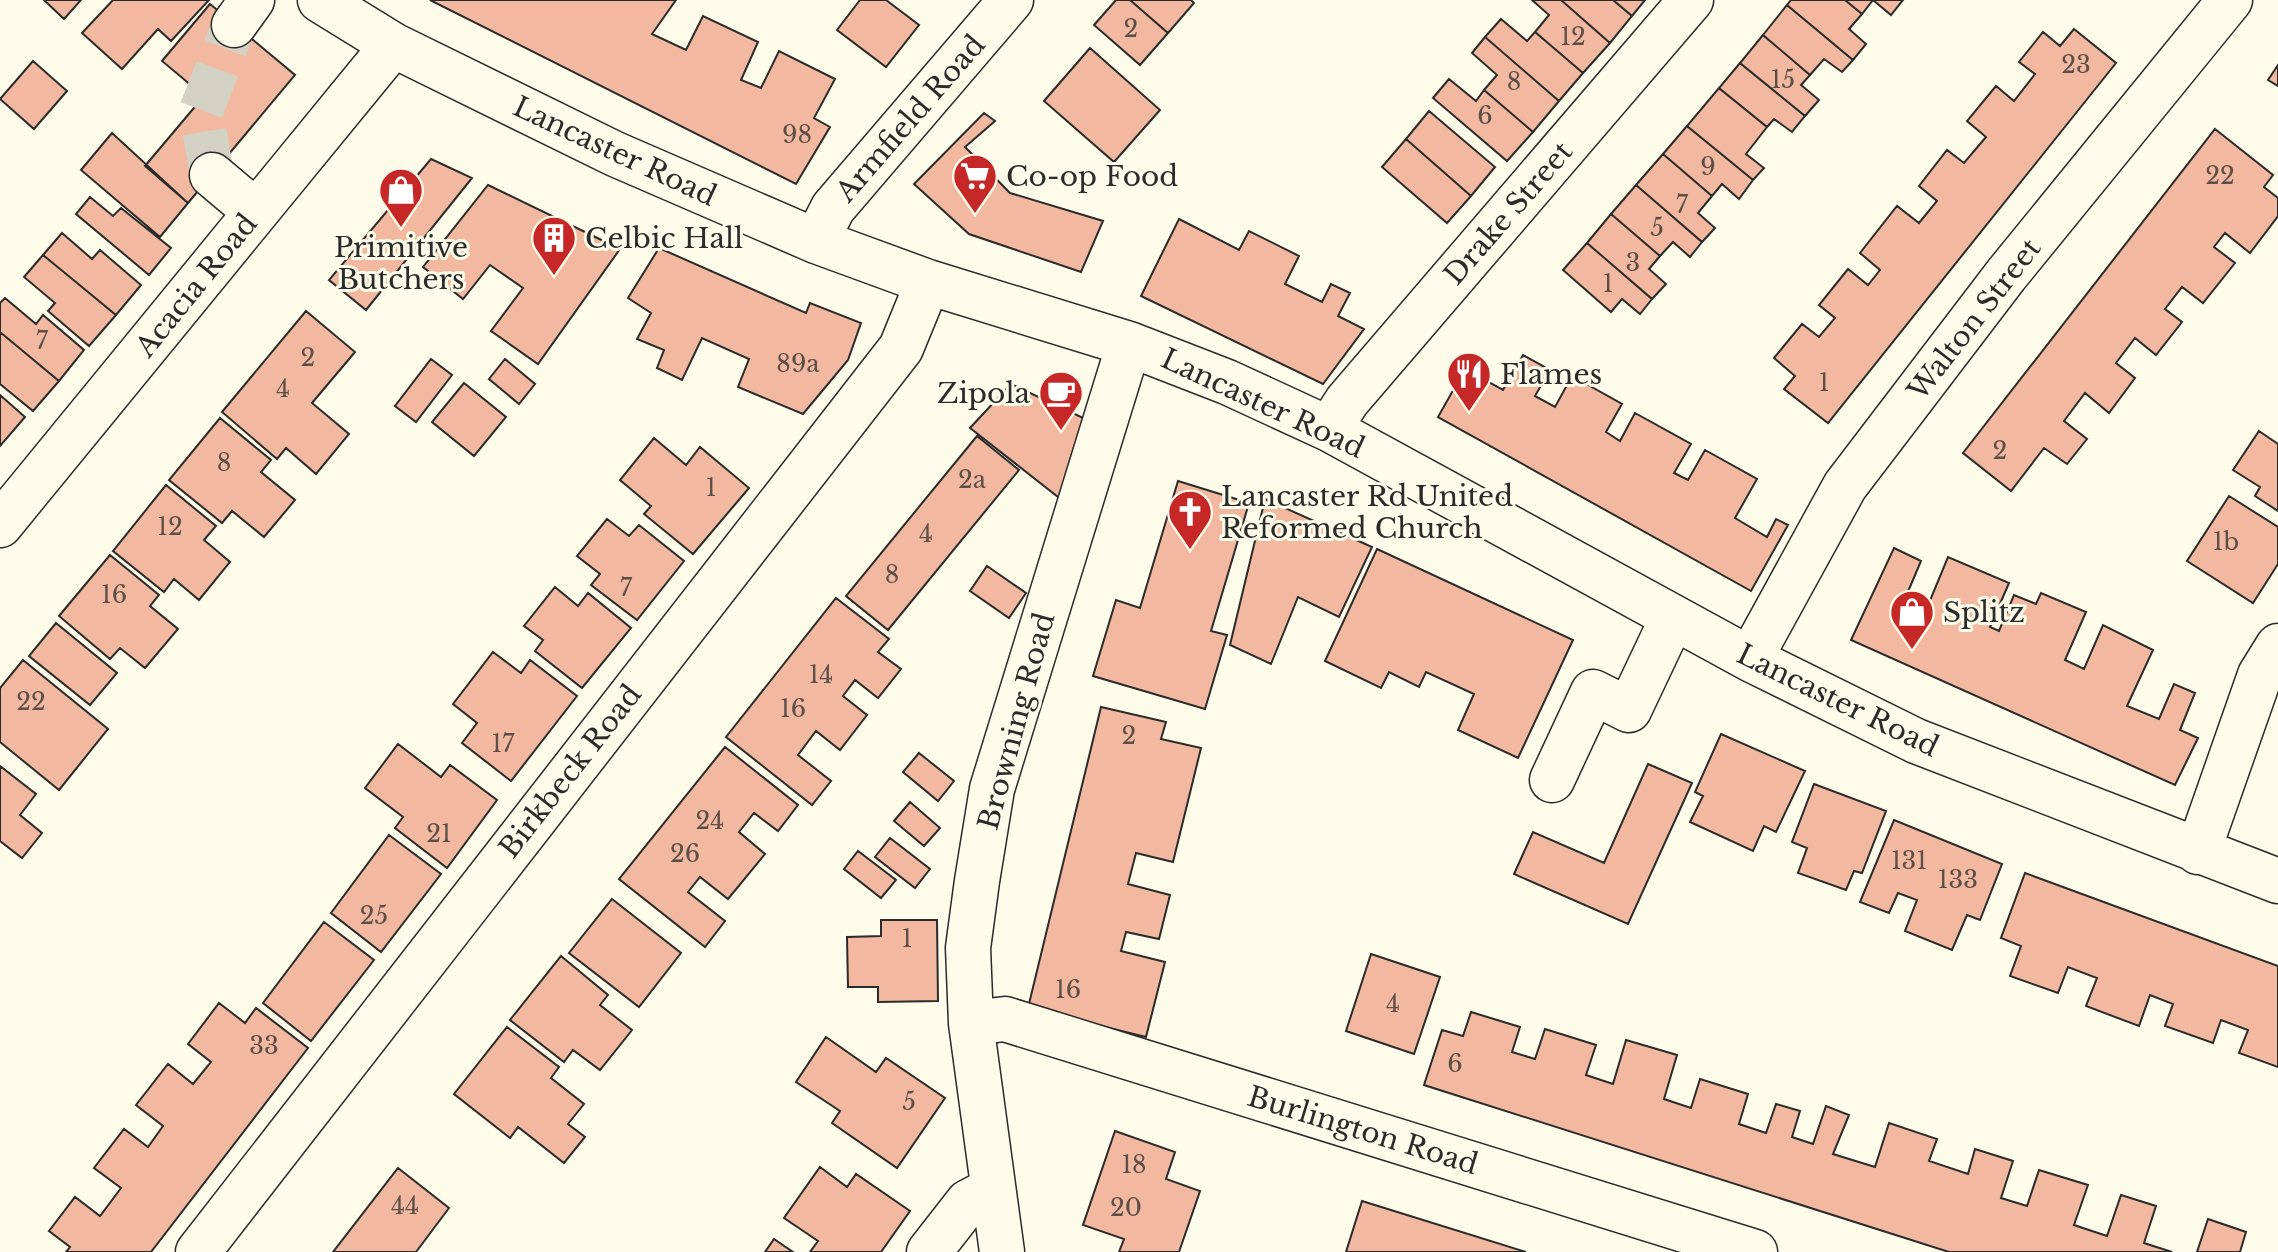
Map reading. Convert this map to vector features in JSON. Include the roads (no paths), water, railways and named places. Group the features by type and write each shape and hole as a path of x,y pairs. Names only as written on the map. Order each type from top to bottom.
{"street":[{"name":"Lancaster Road","path":"320,0 393,45 615,154 816,241 928,282 1129,344 1227,382 1329,429 1750,659 1916,741 2278,881"},
{"name":"Armfield Road","path":"816,241 833,208 1011,0"},
{"name":"Drake Street","path":"1329,429 1347,401 1691,0"},
{"name":"Walton Street","path":"1750,659 1845,486 2006,275 2230,0"},
{"name":"Acacia Road","path":"0,525 393,45"},
{"path":"212,175 256,212"},
{"name":"Birkbeck Road","path":"198,1252 901,348 928,282"},
{"name":"Browning Road","path":"1002,1252 971,1023 968,948 992,789 1129,344"},
{"path":"1552,780 1593,692 1629,710 1673,617"},
{"path":"2198,852 2260,675 2278,646"},
{"name":"Burlington Road","path":"971,1023 1005,1019 1755,1252"},
{"path":"929,1252 968,1202 993,1189"}],"tunnel":[{"path":"212,175 201,111 234,25"}],"place":[{"name":"Co-op Food","path":"975,215"},
{"name":"Primitive Butchers","path":"401,229"},
{"name":"Celbic Hall","path":"554,277"},
{"name":"Flames","path":"1469,413"},
{"name":"Zipola","path":"1061,432"},
{"name":"Lancaster Rd United Reformed Church","path":"1190,551"},
{"name":"Splitz","path":"1912,651"}]}
